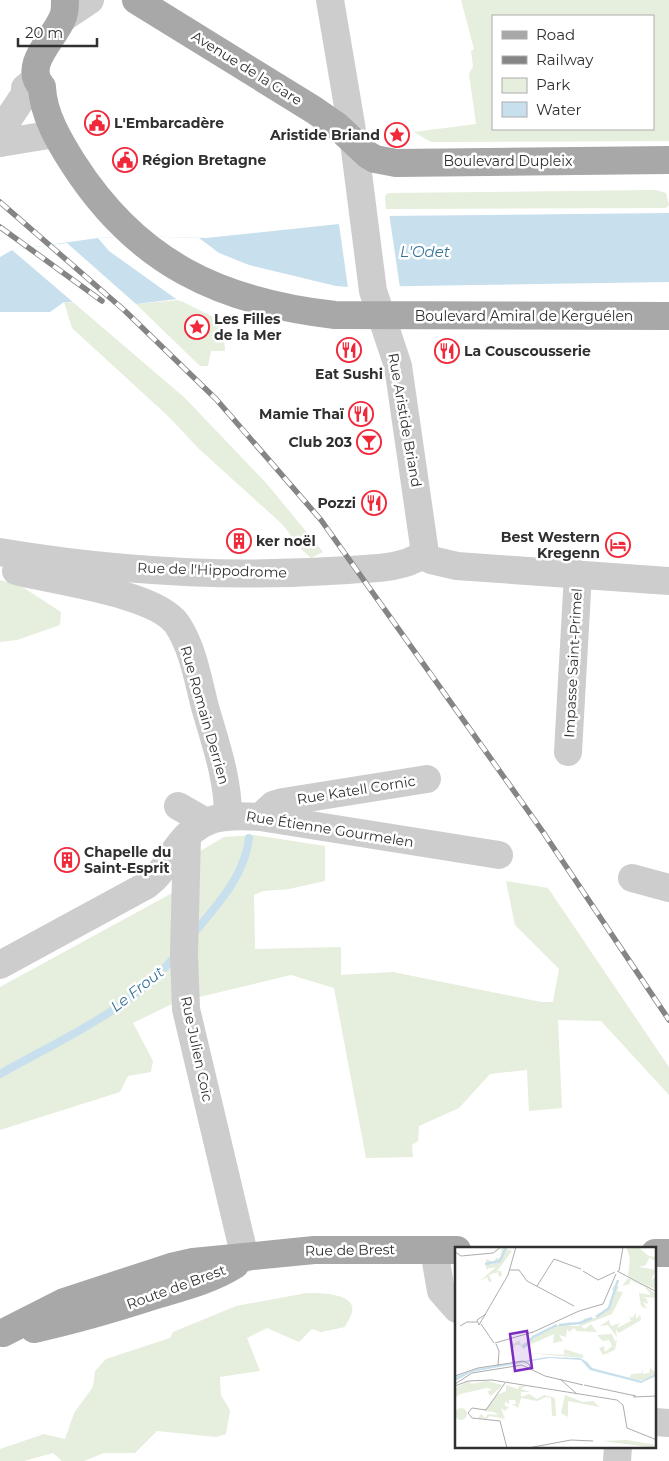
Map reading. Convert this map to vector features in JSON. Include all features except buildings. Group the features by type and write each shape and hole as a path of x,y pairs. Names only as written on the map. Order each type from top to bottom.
{"main road":[{"name":"Avenue de la Gare","path":"136,0 314,110 337,126 354,142"},
{"path":"35,80 34,70 38,59 64,9"},
{"name":"Boulevard Amiral de Kerguélen","path":"35,80 42,87 42,96 55,134 90,188 135,236 160,257 188,274 229,293 302,312 340,316 669,316"},
{"name":"Boulevard Dupleix","path":"354,142 375,159 396,163 669,160"},
{"name":"Rue de Brest","path":"245,1258 314,1250 445,1250"},
{"path":"656,1253 669,1253"},
{"name":"Route de Brest","path":"2,1333 90,1316 214,1276 245,1258"}],"street":[{"path":"64,9 90,0"},
{"path":"330,0 354,142"},
{"path":"35,80 25,88 24,94 10,114 0,143 55,134"},
{"name":"Rue Aristide Briand","path":"354,142 373,287 379,316 390,339 398,366 424,546 422,555"},
{"name":"Rue de l'Hippodrome","path":"0,552 115,568 309,573 395,565 409,562 422,555"},
{"path":"422,555 431,560 457,566 669,581"},
{"name":"Rue Romain Derrien","path":"0,567 128,597 158,609 176,624 192,660 222,767 207,824"},
{"name":"Impasse Saint-Primel","path":"568,752 578,574"},
{"name":"Rue Katell Cornic","path":"260,817 273,805 283,802 427,779"},
{"path":"0,965 147,885 207,824 178,806"},
{"name":"Rue Étienne Gourmelen","path":"207,824 260,817 499,855"},
{"name":"Rue Julien Coïc","path":"207,824 185,947 186,1009 245,1258"},
{"path":"632,878 669,888"},
{"path":"445,1250 441,1291 455,1308"},
{"path":"656,1422 669,1423"},
{"path":"617,1461 618,1448"}],"green space":[{"path":"461,0 669,0 669,141 431,142 414,132 476,124 469,74 473,66 471,51 474,49"},
{"path":"656,190 666,193 669,205 666,208 386,209 385,196 388,193"},
{"path":"179,300 219,320 223,325 225,351 211,351 208,366 200,366 136,304"},
{"path":"64,302 74,303 185,398 267,484 323,552 311,558 303,551 282,524 199,449 169,417 72,328"},
{"path":"0,580 21,586 61,612 60,625 17,640 0,642"},
{"path":"254,835 325,846 325,881 289,889 263,891 254,895 255,949 341,947 341,975 393,972 541,1002 553,1002 559,969 515,925 506,881 548,888 669,1067 669,1095 601,1021 558,1020 562,1108 529,1111 527,1070 490,1074 459,1108 419,1126 418,1141 412,1145 413,1157 366,1158 334,988 291,975 174,1003 133,1023 153,1061 151,1072 128,1076 120,1092 0,1130 0,987 185,886 197,853 224,837"},
{"path":"307,1293 336,1295 349,1301 352,1306 352,1312 345,1327 321,1332 312,1329 299,1342 267,1328 247,1338 260,1371 220,1377 221,1395 230,1410 226,1434 216,1437 157,1431 135,1453 104,1453 84,1461 62,1461 53,1453 24,1461 0,1461 0,1449 44,1434 65,1439 74,1413 93,1387 95,1371 106,1359 170,1338 173,1332 236,1306"}],"water":[{"name":"L'Odet","path":"669,213 669,282 350,287 301,284 136,304 64,302 50,312 0,312 0,257 12,250 98,238 135,236 206,238 339,224 384,216"}],"pier":[{"path":"389,213 400,288 348,288 339,224"},
{"path":"135,236 199,238 219,253 249,265 340,287 301,287 179,301 109,251 98,238"},
{"path":"67,243 136,304 74,303 12,250"}],"waterway":[{"name":"Le Frout","path":"193,934 236,878 242,865 249,838"},
{"name":"Le Frout","path":"0,1074 70,1036 117,1007 138,992 176,955"}],"railway":[{"path":"0,202 124,310 216,399 321,520 543,832 669,1020"},
{"path":"0,227 102,301"}],"place":[{"name":"L'Embarcadère","path":"97,123"},
{"name":"Aristide Briand","path":"397,135"},
{"name":"Région Bretagne","path":"125,160"},
{"name":"Les Filles de la Mer","path":"197,327"},
{"name":"Eat Sushi","path":"349,350"},
{"name":"La Couscousserie","path":"447,351"},
{"name":"Mamie Thaï","path":"361,414"},
{"name":"Club 203","path":"369,442"},
{"name":"Pozzi","path":"374,503"},
{"name":"ker noël","path":"239,541"},
{"name":"Best Western Kregenn","path":"618,545"},
{"name":"Chapelle du Saint-Esprit","path":"67,860"}]}
